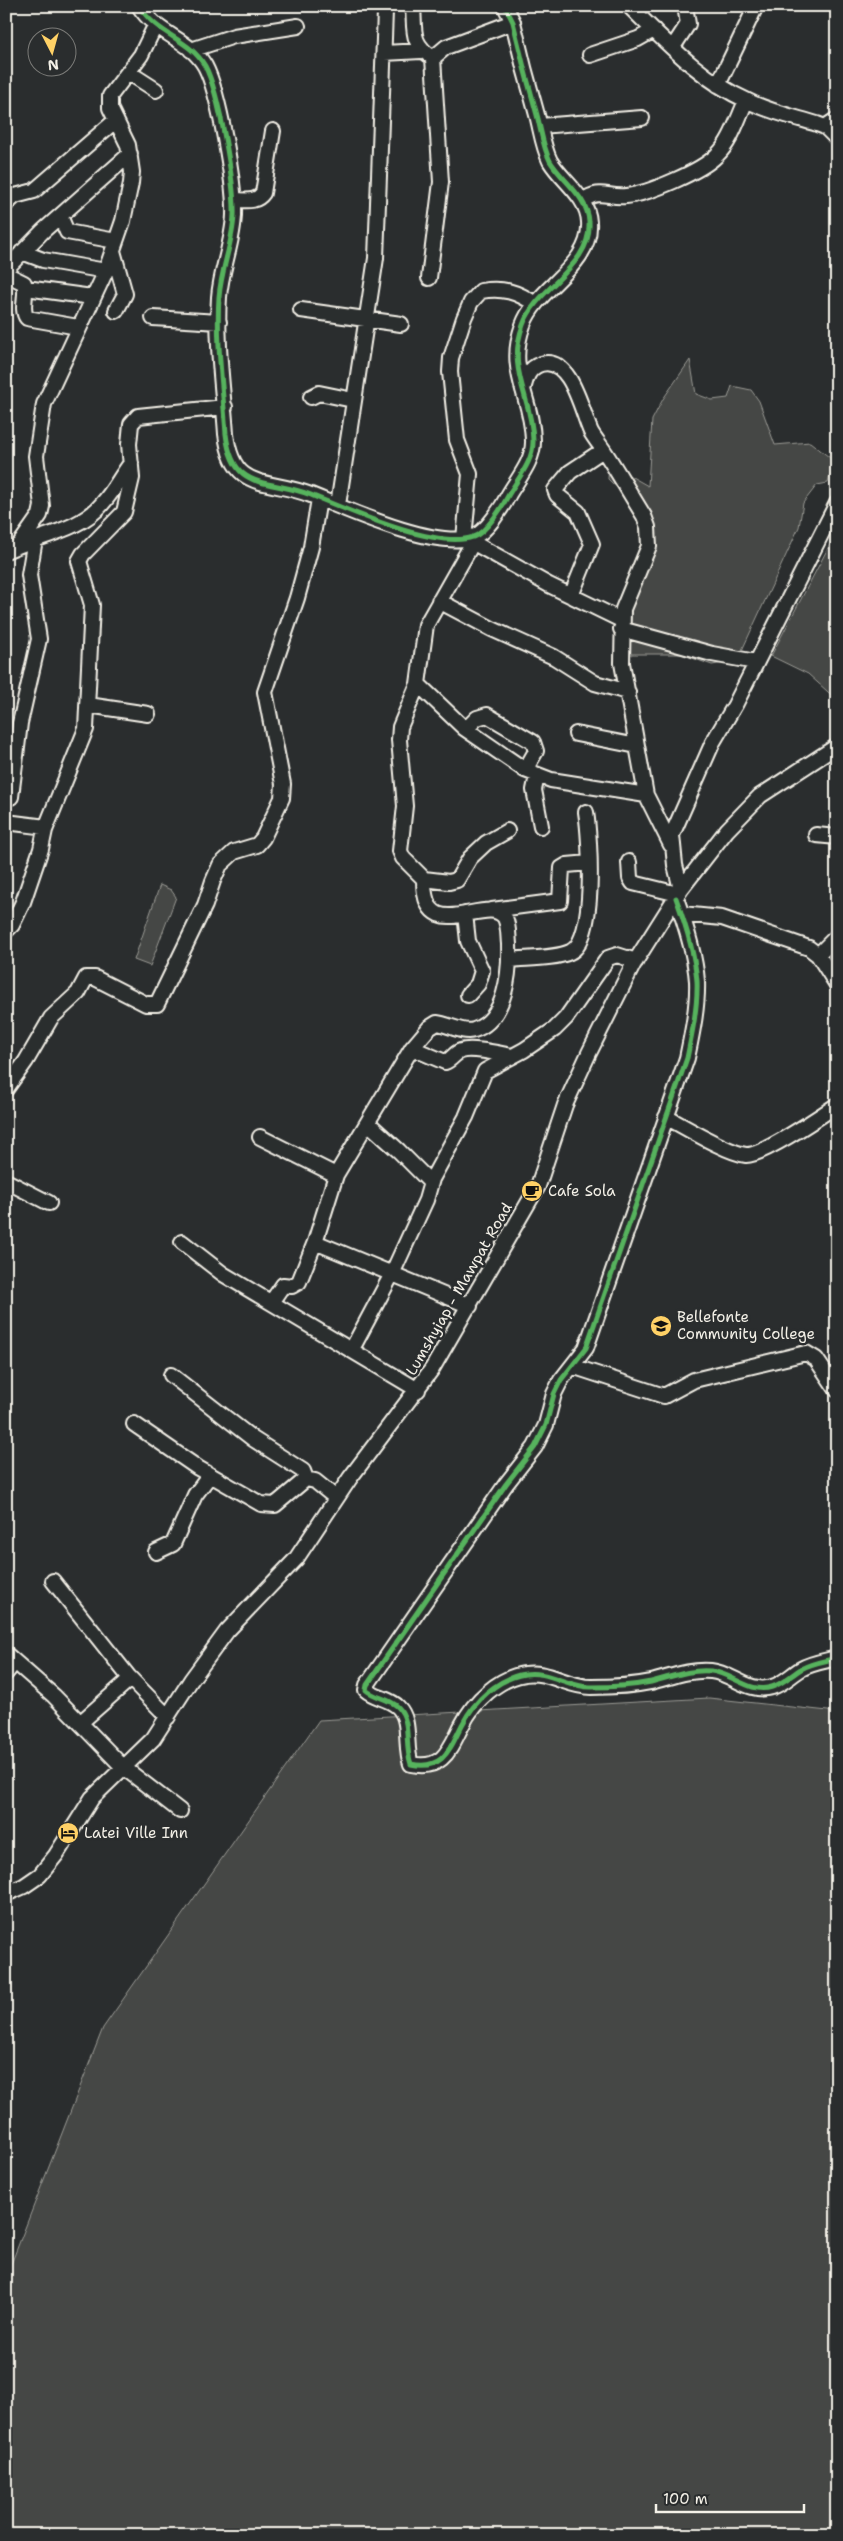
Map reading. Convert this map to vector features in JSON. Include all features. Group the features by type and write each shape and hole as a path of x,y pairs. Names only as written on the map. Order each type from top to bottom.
{"street":[{"path":"139,6 155,26 178,39 204,64 210,80 229,160 234,200 232,236 220,285 219,322 228,452 239,472 251,480 338,505 424,536 468,533 621,625 712,654 756,662"},
{"path":"413,6 416,42 427,54 441,182 429,278"},
{"path":"468,533 506,500 532,455 532,430 517,372 516,359 527,299 579,257 585,247 590,224 586,206 550,160 512,22 505,6"},
{"path":"629,6 718,85 746,101 825,127 837,139"},
{"path":"673,47 688,24 686,6"},
{"path":"718,85 756,6"},
{"path":"338,505 378,230 385,11"},
{"path":"384,53 427,54 512,22"},
{"path":"12,548 40,515 42,506 36,456 44,404 78,327 106,271 115,246 131,183 130,154 125,136 110,108 110,96 141,55 155,26"},
{"path":"191,50 234,36 298,26"},
{"path":"590,54 638,39 654,30"},
{"path":"128,72 156,90"},
{"path":"582,200 596,193 627,196 658,189 710,161 725,146 746,101"},
{"path":"540,126 642,118"},
{"path":"6,204 15,196 34,191 116,120"},
{"path":"825,127 837,120"},
{"path":"234,200 253,201 263,193 273,131"},
{"path":"78,327 28,318 24,313 26,288 20,279 7,269 60,216 130,154"},
{"path":"60,216 67,232 115,246"},
{"path":"115,246 125,294 116,311"},
{"path":"22,252 43,260 106,271"},
{"path":"26,288 92,297"},
{"path":"507,831 486,843 470,858 456,880 448,882 424,879 403,858 400,851 405,806 400,727 418,684 426,625 439,601 468,533 470,474 459,448 454,418 450,378 451,358 464,318 478,294 489,289 502,289 527,299"},
{"path":"301,310 401,324"},
{"path":"153,318 219,322"},
{"path":"523,391 526,375 534,367 544,363 560,367 568,375 592,432 644,516 650,537 649,546 627,596 621,625 622,663 646,795 671,845"},
{"path":"310,397 319,393 353,400"},
{"path":"6,931 12,925 23,902 46,826 86,729 92,605 79,562 83,554 124,512 132,478 129,444 131,424 138,416 224,407"},
{"path":"571,596 592,544 583,518 557,495 555,490 570,472 603,450"},
{"path":"12,548 71,526 88,516 102,505 131,463"},
{"path":"6,1089 26,1061 51,1018 78,992 86,978 95,978 146,1004 156,1004 206,906 212,881 220,865 234,852 257,845 263,838 282,798 283,784 265,692 299,590 311,547 319,499"},
{"path":"837,503 694,782 672,835 671,845 678,894 697,981 687,1058 586,1348 554,1394 546,1425 535,1447 506,1484 367,1685 366,1690 391,1701 402,1712 408,1738 407,1753 411,1764 423,1766 435,1763 448,1753 462,1724 480,1699 513,1676 539,1674 572,1686 616,1686 652,1682 691,1672 708,1671 722,1674 753,1687 766,1688 782,1683 802,1668 837,1658"},
{"path":"11,797 20,723 39,639 29,575 35,539"},
{"path":"439,601 492,629 554,657 595,683 628,692"},
{"path":"418,684 466,729 531,773 646,795"},
{"path":"88,705 148,714"},
{"path":"466,729 477,718 487,715 533,742 536,751 531,773 541,826"},
{"path":"576,734 637,746"},
{"name":"Lumshyiap - Mawpat Road","path":"6,1894 24,1886 40,1875 92,1798 146,1747 168,1717 191,1680 227,1632 296,1559 336,1498 418,1390 470,1306 538,1186 565,1105 636,961 678,894 727,830 760,796 837,746"},
{"path":"509,960 562,954 577,947 586,925 590,848 586,812"},
{"path":"6,822 46,826"},
{"path":"816,835 837,837"},
{"path":"629,862 630,878 633,883 678,894"},
{"path":"424,879 425,901 432,910 448,916 560,901 562,868 567,865 589,863"},
{"path":"272,1301 283,1284 292,1286 299,1282 315,1242 336,1175 412,1048 429,1028 437,1023 469,1032 481,1027 502,1002 509,960 508,926 505,917 499,912 492,910"},
{"path":"466,914 468,941 482,971 478,984 468,995"},
{"path":"682,914 722,918 796,942 818,955 837,985"},
{"path":"818,955 837,936"},
{"path":"352,1349 392,1274 426,1200 430,1183 466,1117 485,1071 544,1038 560,1023 608,958 617,955 636,961"},
{"path":"412,1048 445,1062 451,1061 456,1053 466,1050 513,1056"},
{"path":"666,1118 736,1152 750,1155 814,1120 837,1105"},
{"path":"368,1123 430,1183"},
{"path":"260,1137 336,1175"},
{"path":"6,1181 50,1203"},
{"path":"182,1242 223,1274 272,1301 418,1390"},
{"path":"315,1242 470,1306"},
{"path":"572,1366 664,1396 694,1380 806,1353 816,1359 837,1390"},
{"path":"171,1375 253,1439 302,1471 306,1479 315,1482 336,1498"},
{"path":"134,1424 210,1475 266,1506 275,1505 282,1501 306,1479"},
{"path":"156,1552 169,1547 176,1540 195,1495 210,1475"},
{"path":"53,1581 130,1679 168,1717"},
{"path":"6,1673 11,1658 80,1723 123,1767 180,1811"},
{"path":"80,1723 130,1679"}],"shaded area":[{"path":"690,360 696,394 712,400 728,398 732,386 751,390 759,401 775,445 810,442 834,461 828,483 817,485 803,503 799,527 737,661 712,665 681,654 617,654 645,548 643,523 634,504 608,479 609,464 648,486 652,420 663,399"},
{"path":"837,531 837,700 808,674 771,656"},
{"path":"160,885 171,890 176,897 150,966 134,960"},
{"path":"709,1698 828,1711 837,1715 837,2535 6,2535 6,2277 103,2028 319,1720"}],"cycle path":[{"path":"139,6 155,24 191,49 205,66 216,96 221,117 232,183 234,215 232,236 219,297 219,348 226,434 230,453 236,466 244,475 255,480 311,495 392,526 437,538 457,540 473,537 489,525 503,505 528,461 533,447 532,424 518,370 517,356 523,325 530,311 582,252 588,238 588,213 574,190 550,161 546,150 513,22 505,6"},
{"path":"676,898 692,949 696,971 696,1010 691,1039 687,1058 586,1348 561,1380 554,1394 546,1425 535,1447 506,1484 367,1685 366,1690 398,1707 405,1719 411,1764 422,1765 431,1764 444,1756 454,1742 467,1716 480,1699 505,1680 515,1676 533,1673 582,1686 606,1687 651,1682 688,1672 711,1671 726,1675 748,1686 764,1688 780,1684 809,1665 837,1658"}],"place":[{"name":"Cafe Sola","path":"532,1191"},
{"name":"Bellefonte Community College","path":"661,1326"},
{"name":"Latei Ville Inn","path":"68,1833"}]}
